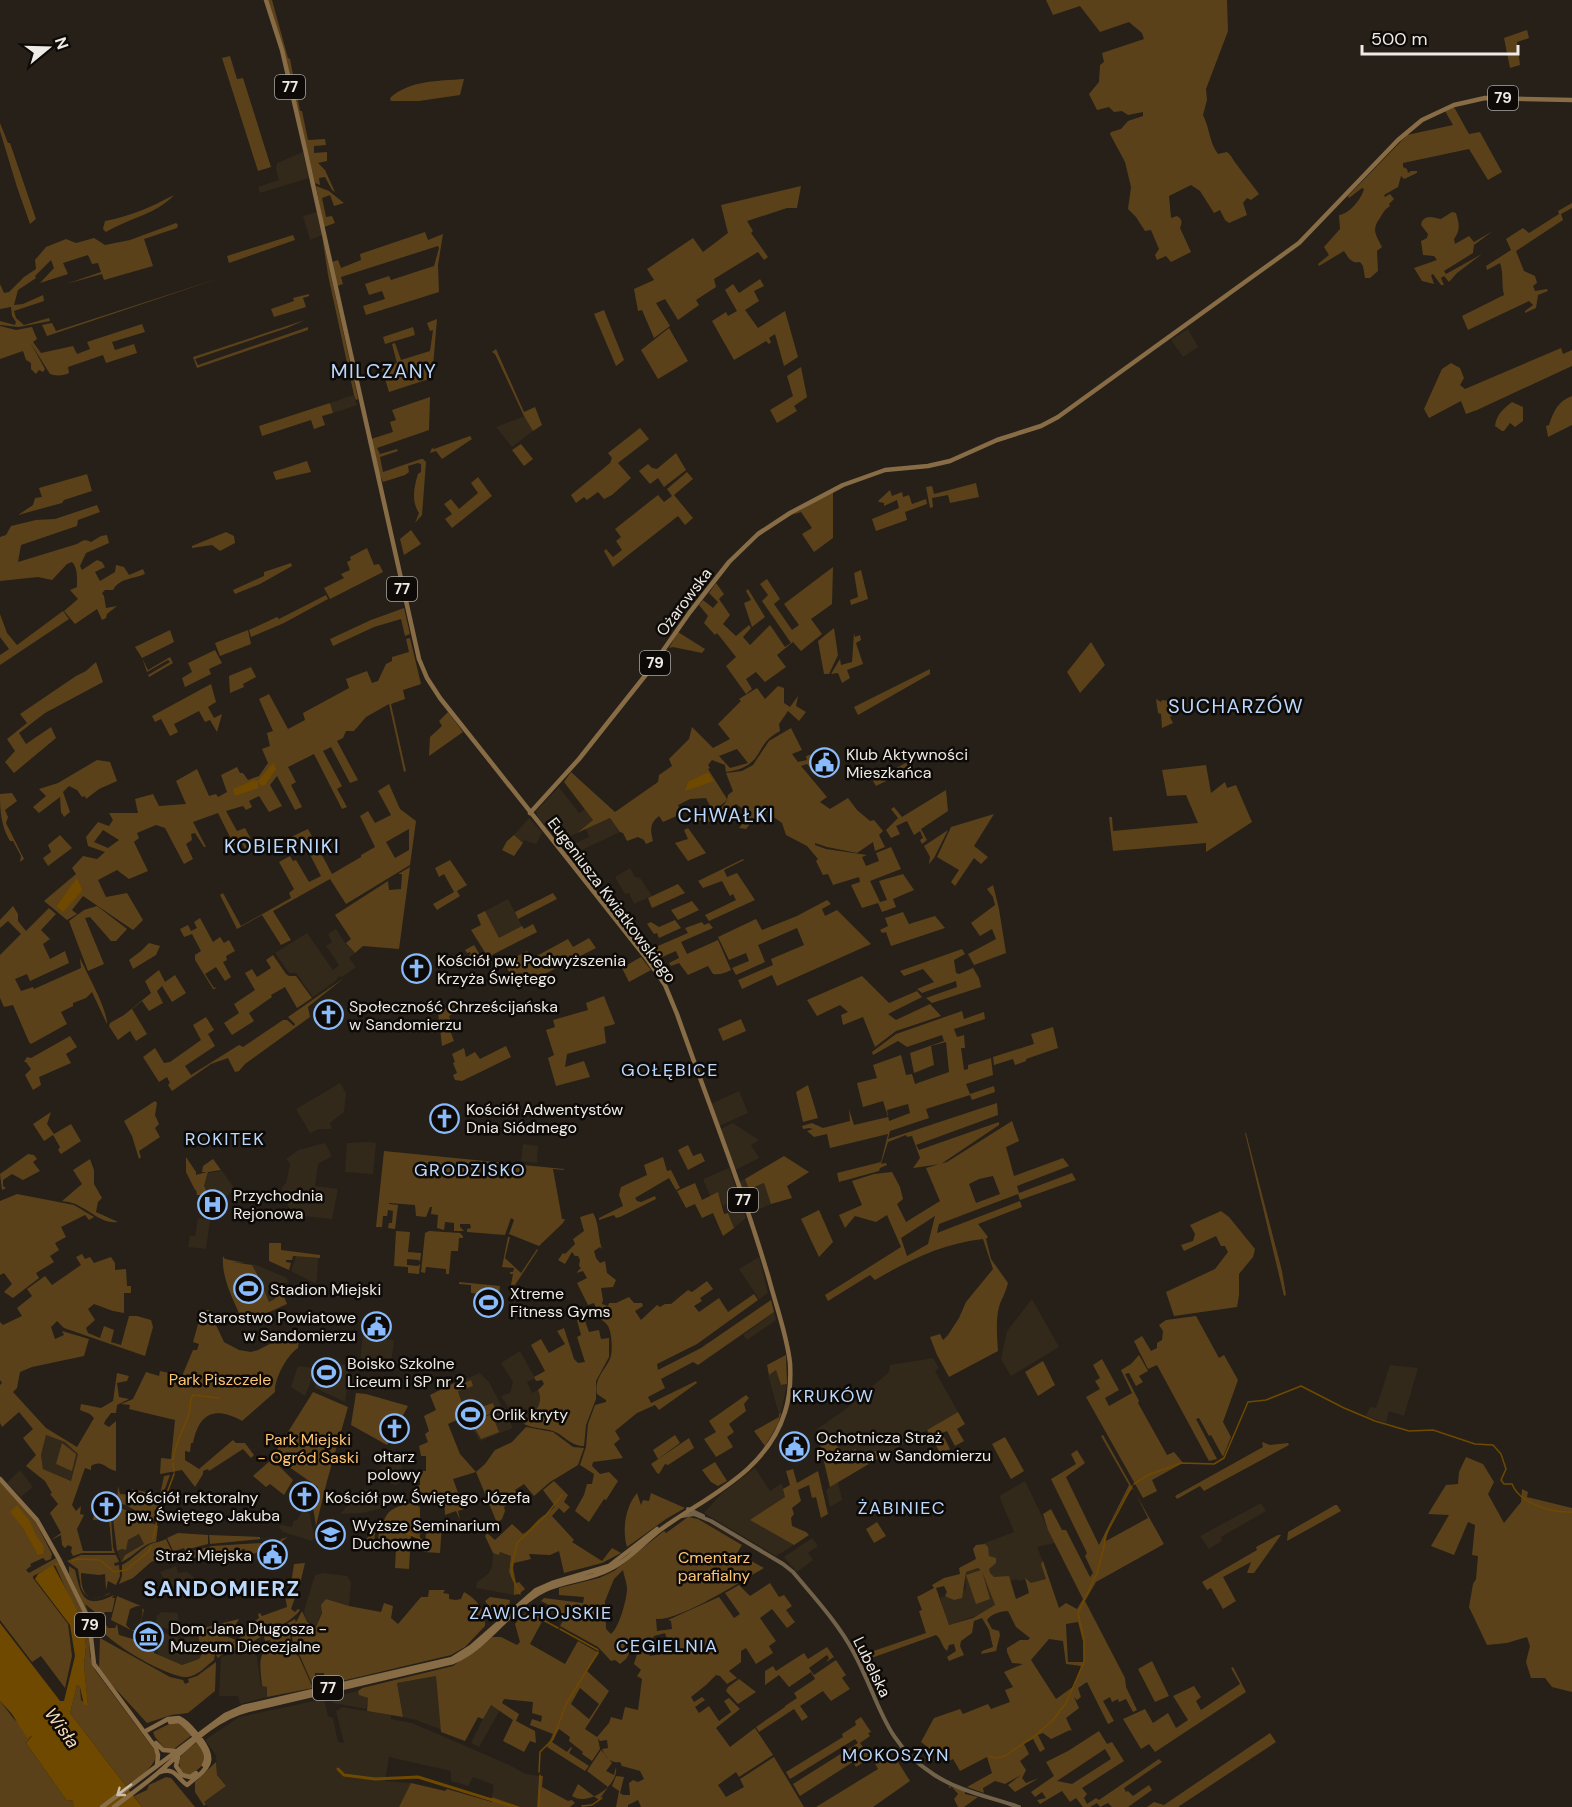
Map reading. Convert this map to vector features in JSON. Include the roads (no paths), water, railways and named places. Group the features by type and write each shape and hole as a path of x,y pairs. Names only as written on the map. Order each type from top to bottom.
{"main road":[{"name":"Eugeniusza Kwiatkowskiego","path":"266,0 286,70 417,652 425,674 434,690 647,960 665,987 677,1014 760,1249 787,1348 790,1386 784,1415 771,1443 754,1464 733,1481 654,1531 612,1565 536,1590 495,1629"},
{"name":"Ożarowska","path":"530,813 574,764 646,676 690,612 739,552 772,525 836,488 885,470 928,466 950,461 1006,437 1041,426 1058,417 1299,243 1403,135 1432,114 1485,98 1572,99"},
{"name":"79","path":"0,1479 35,1516 61,1563 90,1623 94,1664 163,1750 179,1751"},
{"name":"Eugeniusza Kwiatkowskiego","path":"495,1629 537,1594 614,1567 693,1507"},
{"path":"693,1507 699,1514"},
{"name":"Lubelska","path":"693,1507 699,1514 783,1564 795,1575 848,1642 889,1730 907,1754 948,1783 1019,1807"},
{"path":"682,1516 699,1514"},
{"name":"77","path":"102,1807 223,1716 240,1708 449,1660 495,1629"},
{"name":"79","path":"108,1684 146,1731"},
{"path":"152,1778 155,1773 157,1749 146,1731 173,1718 182,1719 206,1747 210,1756 207,1766 187,1785 172,1771 165,1770 158,1773"},
{"path":"140,1722 153,1727 173,1721 181,1722 205,1751 206,1761 194,1776 185,1777 180,1774 176,1766 179,1751"},
{"path":"152,1737 153,1727"},
{"name":"77","path":"114,1807 158,1773 179,1751"}],"water":[{"path":"273,763 276,769 265,785 261,786 258,781"},
{"path":"708,772 714,781 685,791 688,782"},
{"path":"254,780 258,781 258,788 235,796 233,789"},
{"path":"77,878 83,890 63,912 56,906"},
{"path":"17,1505 29,1520 44,1547 43,1554 38,1555 23,1528 10,1512"},
{"name":"Wisła","path":"53,1565 76,1608 84,1630 86,1647 84,1665 88,1705 84,1705 80,1687 77,1685 70,1713 142,1807 74,1807 72,1800 67,1801 26,1743 32,1736 27,1738 12,1714 0,1701 0,1623 60,1701 64,1701 75,1656 70,1625 35,1579 38,1574"}],"waterway":[{"path":"1134,1484 1148,1475 1181,1463 1214,1464 1224,1458 1248,1402 1266,1400 1301,1386 1375,1421 1409,1431 1433,1430 1475,1444 1493,1445 1501,1454 1506,1469 1501,1480 1504,1484 1512,1484 1522,1497 1538,1506 1555,1511 1572,1512"},
{"path":"173,1460 190,1411 193,1395 219,1398"},
{"path":"173,1463 174,1472"},
{"path":"153,1539 157,1520 174,1474"},
{"path":"989,1756 995,1758 1005,1756 1036,1735 1053,1720 1066,1703 1084,1662 1084,1641 1078,1613 1097,1573 1105,1536 1132,1486"},
{"path":"520,1594 512,1577 512,1564 517,1543 546,1515 562,1495"},
{"path":"419,1507 419,1538"},
{"path":"383,1525 395,1527 424,1541"},
{"path":"72,1561 77,1559 100,1560 114,1572 126,1570 149,1551 151,1546"},
{"path":"528,1612 558,1628"},
{"path":"560,1629 598,1650"},
{"path":"539,1772 540,1752 553,1739 566,1704 598,1652"},
{"path":"338,1769 344,1775 375,1779 418,1777 515,1807"},
{"path":"539,1807 540,1775"},
{"path":"582,1806 592,1805 602,1798"}],"place":[{"name":"Klub Aktywności Mieszkańca","path":"825,763"},
{"name":"Kościół pw. Podwyższenia Krzyża Świętego","path":"416,969"},
{"name":"Społeczność Chrześcijańska w Sandomierzu","path":"328,1015"},
{"name":"Kościół Adwentystów Dnia Siódmego","path":"445,1118"},
{"name":"Przychodnia Rejonowa","path":"212,1204"},
{"name":"Stadion Miejski","path":"249,1289"},
{"name":"Xtreme Fitness Gyms","path":"489,1302"},
{"name":"Starostwo Powiatowe w Sandomierzu","path":"377,1326"},
{"name":"Boisko Szkolne Liceum i SP nr 2","path":"326,1372"},
{"name":"Orlik kryty","path":"471,1414"},
{"name":"ołtarz polowy","path":"394,1428"},
{"name":"Ochotnicza Straż Pożarna w Sandomierzu","path":"795,1446"},
{"name":"Kościół pw. Świętego Józefa","path":"304,1497"},
{"name":"Kościół rektoralny pw. Świętego Jakuba","path":"106,1506"},
{"name":"Wyższe Seminarium Duchowne","path":"331,1534"},
{"name":"Straż Miejska","path":"273,1555"},
{"name":"Dom Jana Długosza - Muzeum Diecezjalne","path":"149,1637"}],"district":[{"name":"MILCZANY","path":"384,371"},
{"name":"SUCHARZÓW","path":"1236,706"},
{"name":"CHWAŁKI","path":"726,815"},
{"name":"KOBIERNIKI","path":"282,846"},
{"name":"GOŁĘBICE","path":"670,1070"},
{"name":"ROKITEK","path":"225,1139"},
{"name":"GRODZISKO","path":"470,1170"},
{"name":"KRUKÓW","path":"833,1396"},
{"name":"ŻABINIEC","path":"902,1508"},
{"name":"SANDOMIERZ","path":"222,1588"},
{"name":"ZAWICHOJSKIE","path":"541,1613"},
{"name":"CEGIELNIA","path":"667,1646"},
{"name":"MOKOSZYN","path":"896,1755"}],"park label":[{"name":"Park Piszczele","path":"220,1379"},
{"name":"Park Miejski - Ogród Saski","path":"308,1448"},
{"name":"Cmentarz parafialny","path":"714,1566"}]}
